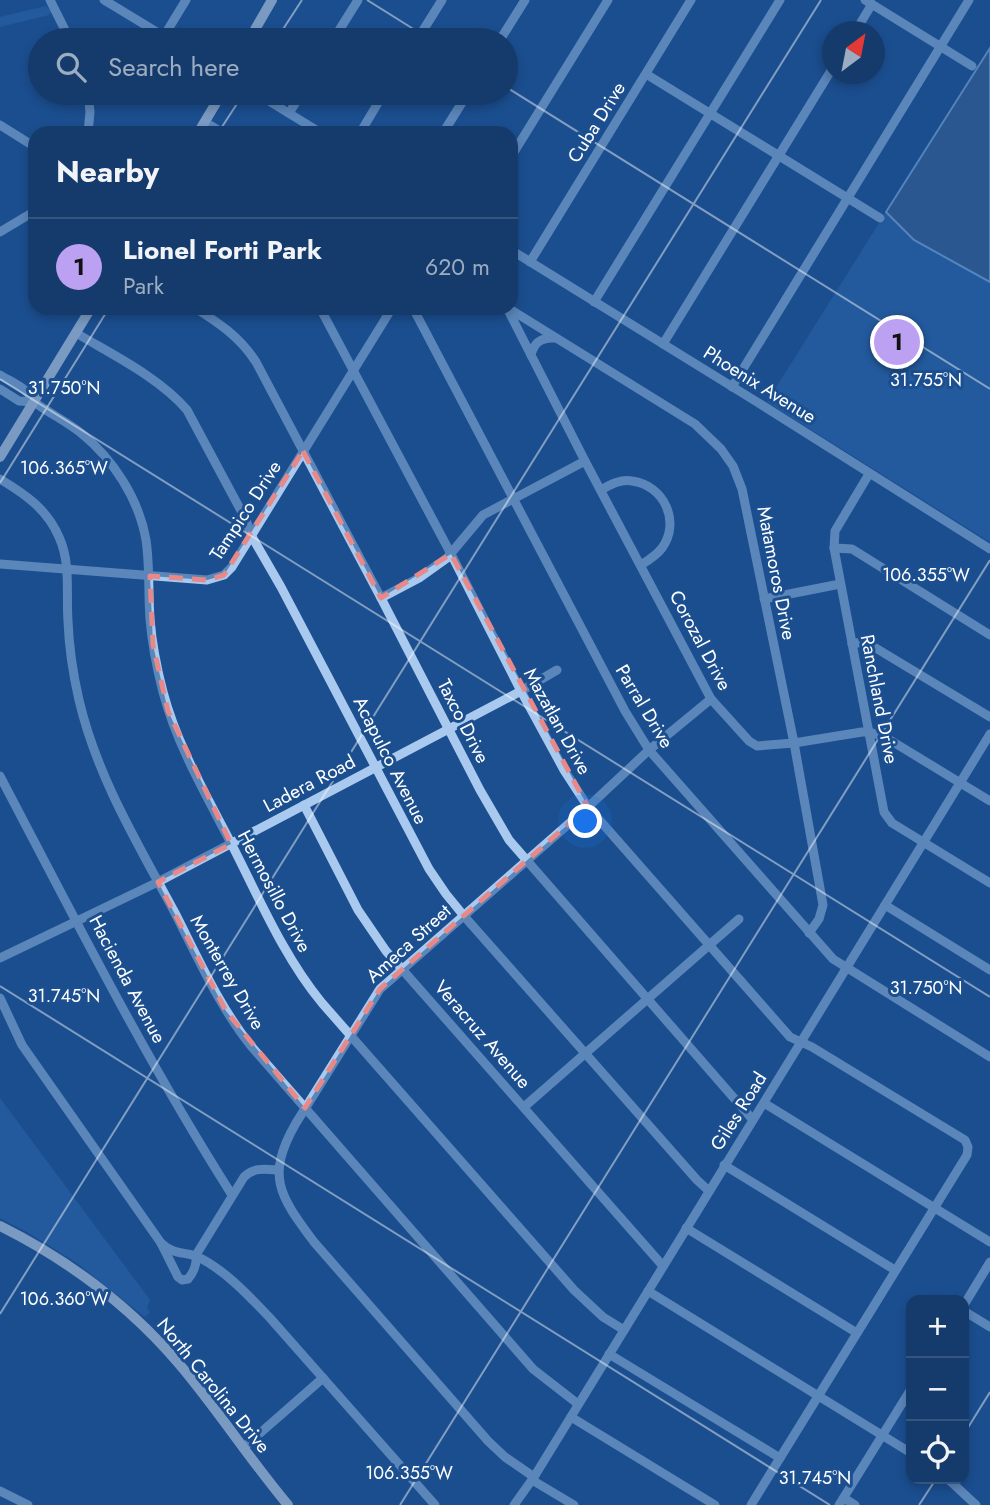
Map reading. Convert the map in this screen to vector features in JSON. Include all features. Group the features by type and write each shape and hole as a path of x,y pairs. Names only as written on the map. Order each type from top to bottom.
{"main road":[{"path":"255,28 272,0"},
{"path":"202,126 215,105"},
{"path":"0,457 87,315"},
{"name":"North Carolina Drive","path":"0,1226 75,1270 143,1325 180,1366 288,1505"}],"street":[{"path":"50,0 64,28"},
{"path":"104,0 150,28"},
{"path":"172,28 186,0"},
{"path":"340,28 358,0"},
{"path":"424,28 442,0"},
{"path":"508,28 525,0"},
{"path":"518,146 608,0"},
{"name":"Cuba Drive","path":"530,262 691,0"},
{"path":"594,302 780,0"},
{"path":"732,387 969,0"},
{"path":"860,21 868,2 972,66"},
{"path":"646,74 880,218"},
{"path":"663,344 823,84"},
{"path":"89,105 89,126"},
{"path":"276,105 310,126"},
{"path":"289,113 294,105"},
{"path":"364,126 377,105"},
{"path":"447,126 460,105"},
{"path":"205,122 212,126"},
{"path":"0,125 28,143"},
{"path":"0,232 28,216"},
{"name":"Phoenix Avenue","path":"518,254 990,549"},
{"name":"Taxco Drive","path":"206,315 230,331 249,351 503,832 753,1120"},
{"name":"Mazatlan Drive","path":"324,315 521,691 564,770 588,807 790,1037 812,1046 967,1143 967,1155 934,1208"},
{"name":"Tampico Drive","path":"0,564 207,580 220,577 232,567 388,315"},
{"name":"Parral Drive","path":"417,315 641,740 833,959 990,1056"},
{"name":"Corozal Drive","path":"510,315 711,699 754,745 793,743 869,732"},
{"name":"Matamoros Drive","path":"518,315 695,424 722,449 733,466 742,489 823,905 819,919 809,933"},
{"path":"525,344 524,332 528,321"},
{"name":"Acapulco Avenue","path":"76,332 161,385 180,401 209,449 251,535 429,869 464,916 709,1191"},
{"path":"531,355 540,340 555,338"},
{"path":"0,375 26,390 33,402"},
{"path":"0,389 19,401 33,402"},
{"name":"Hermosillo Drive","path":"33,402 82,434 106,457 119,474 133,501 146,540 150,576 150,622 168,710 192,769 302,977 574,1290 603,1317 624,1330"},
{"path":"381,598 419,578 451,554 483,515 585,461"},
{"name":"Ranchland Drive","path":"869,474 836,527 834,548 884,812 892,823 990,883"},
{"name":"Monterrey Drive","path":"0,479 31,499 47,516 62,544 67,569 71,651 83,716 97,761 226,1011 251,1046 533,1369 578,1404"},
{"path":"601,489 615,482 632,481 652,488 664,501 669,515 668,535 662,548 641,565"},
{"path":"834,548 852,549 990,635"},
{"path":"764,598 840,583"},
{"path":"852,644 869,644 990,717"},
{"name":"Ladera Road","path":"0,958 158,882 557,670"},
{"name":"Ameca Street","path":"278,1170 279,1159 288,1137 376,994 649,750 711,699"},
{"path":"869,732 885,737 990,801"},
{"name":"Giles Road","path":"514,1505 990,734"},
{"name":"Hacienda Avenue","path":"0,776 131,1023 232,1195"},
{"name":"Veracruz Avenue","path":"304,805 365,921 386,951 663,1266"},
{"path":"885,905 990,970"},
{"path":"524,1107 739,919"},
{"path":"0,998 23,1045 161,1243 178,1277 182,1280 188,1279 193,1272 196,1255 248,1173 259,1169 278,1170 288,1204 314,1242 488,1441 533,1478 574,1505"},
{"path":"764,1103 990,1242"},
{"path":"724,1165 895,1270"},
{"path":"751,1505 934,1208"},
{"path":"686,1228 857,1333"},
{"path":"161,1243 172,1251 196,1255 217,1268 248,1295 435,1505"},
{"path":"969,1297 990,1262"},
{"path":"648,1291 906,1450"},
{"path":"969,1314 990,1327"},
{"path":"609,1354 780,1458"},
{"path":"243,1448 323,1378"},
{"path":"855,1505 841,1502 906,1397"},
{"path":"570,1417 715,1505"},
{"path":"953,1484 976,1505"},
{"path":"0,1491 28,1505"}],"highlighted area":[{"path":"303,451 381,598 451,554 588,807 380,989 305,1108 226,1011 158,882 231,844 168,711 153,645 150,576 207,580 224,575"}],"shaded area":[{"path":"46,6 51,11 49,15 0,27 0,17"},
{"path":"990,48 990,282 914,240 886,212"},
{"path":"886,212 914,240 990,282 990,542 767,402"},
{"path":"0,1098 150,1300 147,1308 150,1312 145,1317 77,1263 0,1218"}],"place":[{"name":"Lionel Forti Park","path":"897,342"}]}
